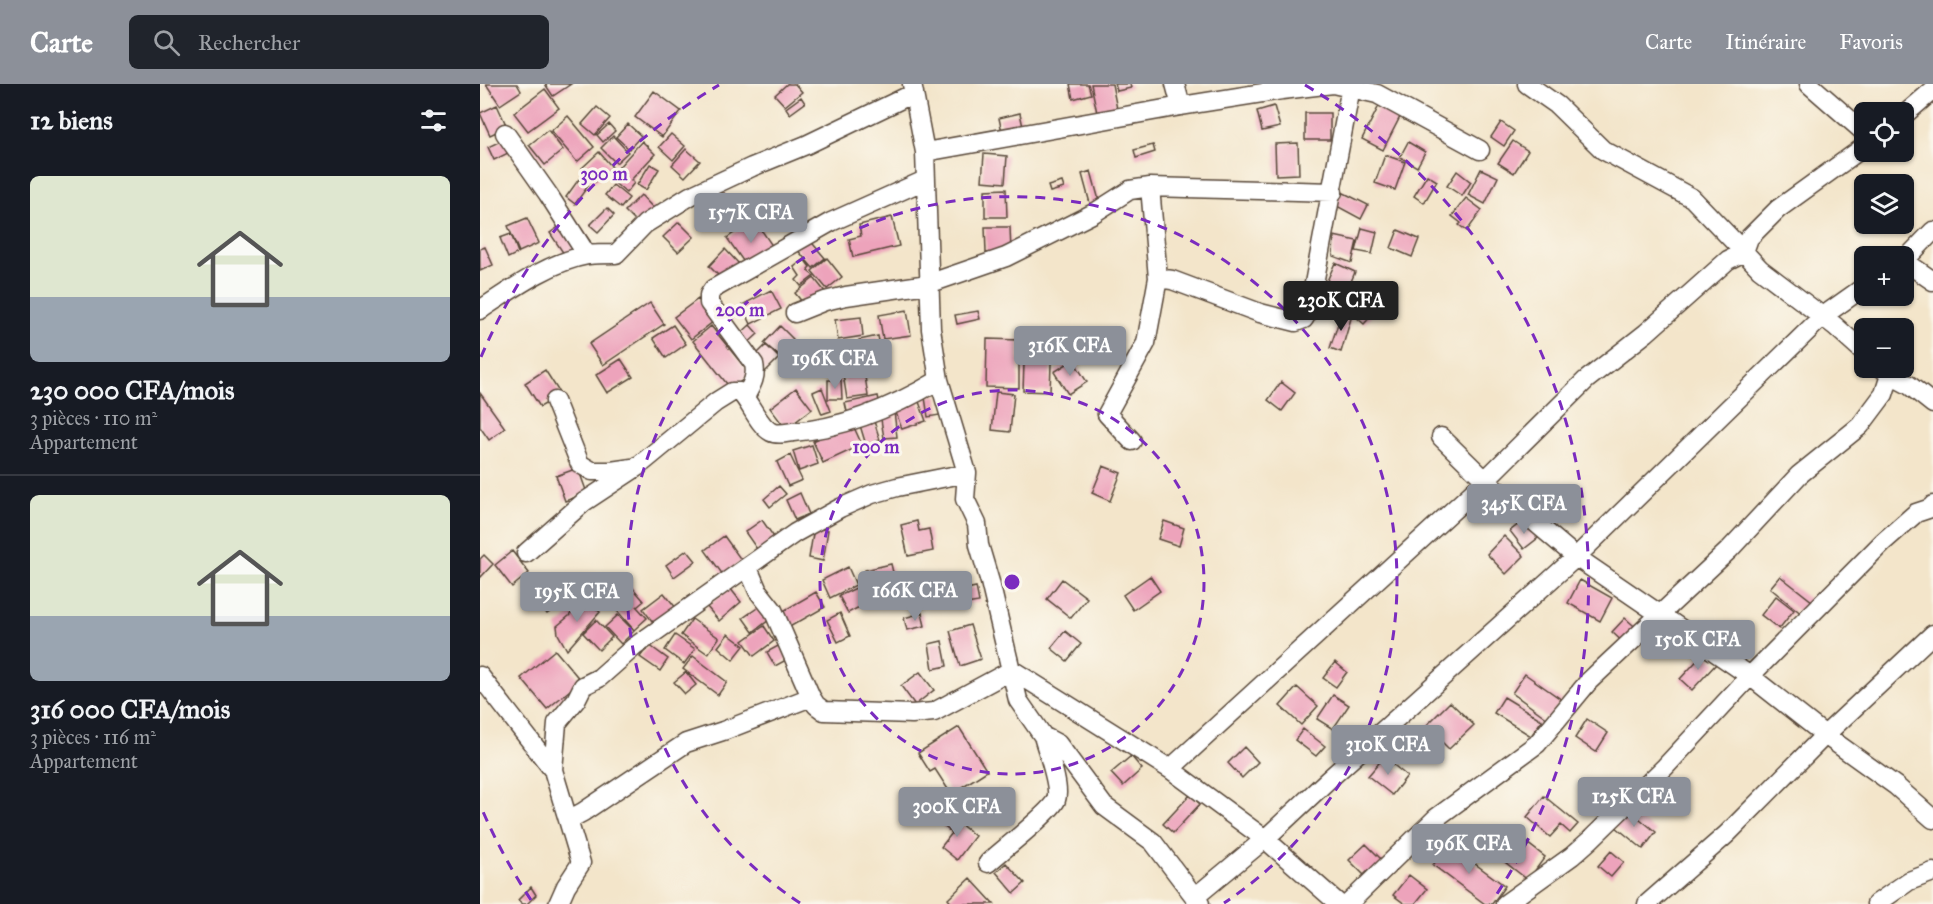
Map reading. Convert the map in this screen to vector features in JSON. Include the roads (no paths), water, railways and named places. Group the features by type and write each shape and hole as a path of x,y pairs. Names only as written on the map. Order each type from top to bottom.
{"street":[{"path":"1175,84 1181,106"},
{"path":"925,152 1181,106 1333,84 1377,94 1480,150"},
{"path":"1527,84 1557,105 1603,150 1692,198 1760,269 1854,343"},
{"path":"1809,84 1854,123"},
{"path":"1158,278 1172,280 1260,314 1296,322 1304,319 1309,310 1333,192 1351,87"},
{"path":"480,310 532,276 587,255 616,254 645,224 690,196 825,136 913,88 925,152 930,329 939,380 967,473 965,499 977,524 979,545 1018,700 1043,736 1056,784 1056,799 1048,810 988,863"},
{"path":"1914,106 1933,90"},
{"path":"505,133 587,255"},
{"path":"1170,769 1485,480 1586,380 1646,333 1728,260 1744,252 1749,238 1778,209 1854,154"},
{"path":"745,397 753,381 754,364 709,303 709,295 713,289 831,222 925,180"},
{"path":"795,313 825,301 846,296 928,284 1006,258 1094,213 1130,190 1150,187 1333,192"},
{"path":"1132,441 1107,414 1146,343 1158,278 1150,187"},
{"path":"1914,251 1933,231"},
{"path":"1914,268 1933,281"},
{"path":"1043,736 1058,744 1104,806 1153,842 1198,901 1337,772 1576,557 1822,316 1854,294"},
{"path":"1348,904 1436,818 1537,744 1589,681 1729,550 1799,475 1860,426 1884,394 1885,378"},
{"path":"1898,378 1933,404"},
{"path":"526,553 584,502 638,467 716,402 732,393 740,392 767,429 773,433 812,431 869,416 918,393 939,380"},
{"path":"555,401 580,464 592,471 638,467"},
{"path":"1441,437 1485,480 1576,557 1750,676 1825,735 1896,786 1933,819"},
{"path":"553,770 557,723 576,700 583,686 599,678 634,647 686,609 748,568 795,533 840,508 872,494 897,487 967,473"},
{"path":"1505,904 1572,856 1590,840 1883,542 1916,513 1931,508 1933,505"},
{"path":"748,568 758,591 776,617 811,697 816,705 825,711 912,714 934,712 1012,670"},
{"path":"1647,904 1727,834 1825,735 1933,634"},
{"path":"1012,670 1170,769 1265,839 1339,904"},
{"path":"480,676 553,770 581,863 566,886 558,904"},
{"path":"568,820 686,743 811,697"},
{"path":"1876,904 1909,881 1933,872"}]}
